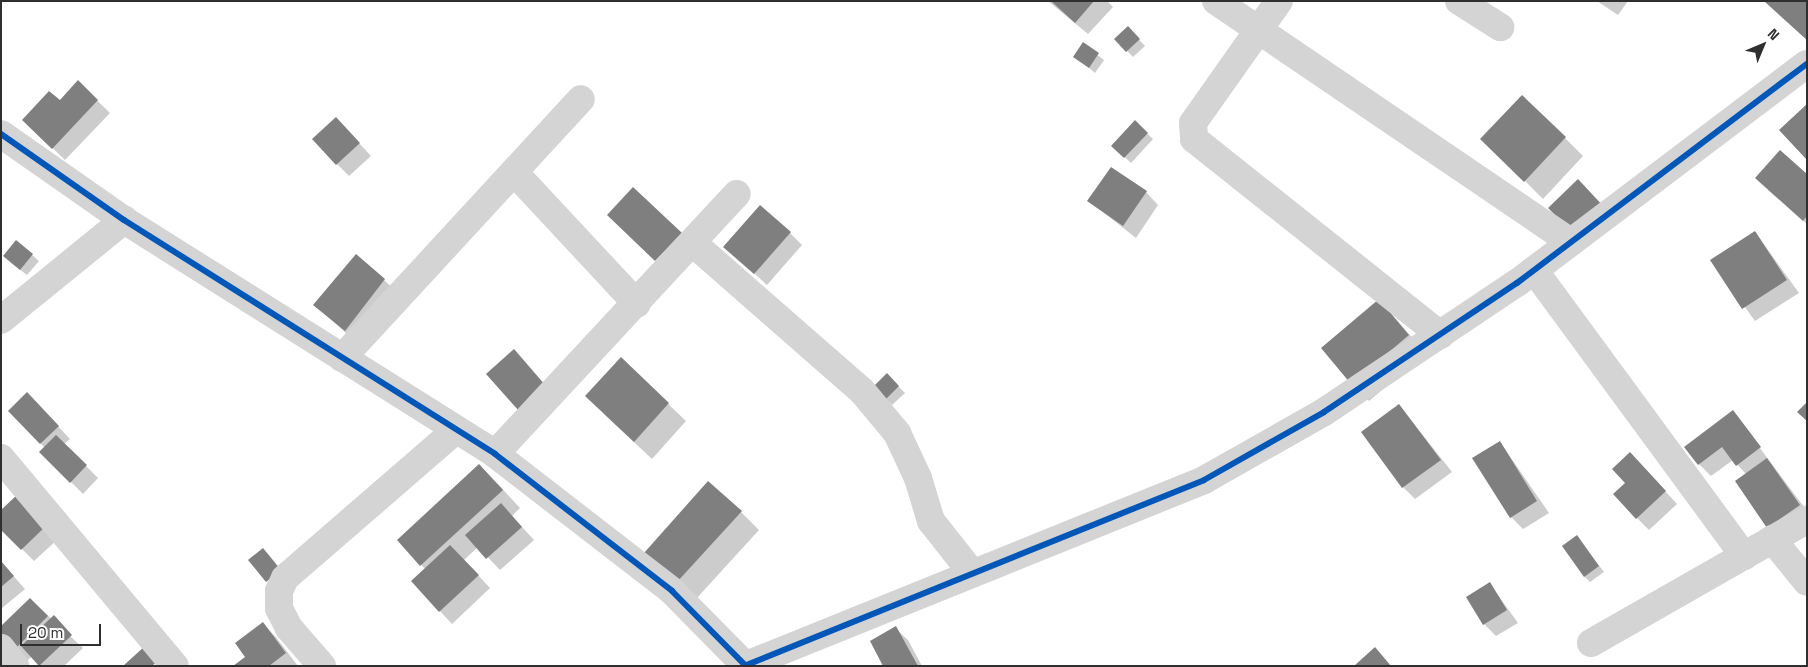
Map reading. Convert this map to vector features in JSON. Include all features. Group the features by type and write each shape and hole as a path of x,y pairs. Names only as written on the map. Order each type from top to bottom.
{"street":[{"path":"1216,1 1257,26 1571,242"},
{"path":"1279,1 1257,26 1193,123 1194,139 1440,335"},
{"path":"1459,1 1500,27"},
{"path":"1,134 124,220 494,454 672,591 744,665 1204,480 1324,412 1440,335 1534,270 1807,64"},
{"path":"342,358 581,99"},
{"path":"514,172 637,304"},
{"path":"494,454 694,244 738,194"},
{"path":"1,320 124,220"},
{"path":"694,244 862,391 886,419 918,478 931,522 972,573"},
{"path":"1534,270 1744,556"},
{"path":"322,666 289,628 279,608 279,591 285,578 456,430"},
{"path":"1,458 175,666"},
{"path":"1591,643 1807,520"},
{"path":"1772,540 1807,582"},
{"path":"1,648 16,666"}],"building":[{"path":"1051,1 1094,1 1075,23"},
{"path":"1764,1 1807,1 1807,40"},
{"path":"1128,26 1140,39 1126,52 1114,39"},
{"path":"1083,42 1099,53 1089,68 1073,57"},
{"path":"78,80 98,100 52,149 22,120 49,91 60,100"},
{"path":"1522,95 1566,137 1524,182 1480,139"},
{"path":"1807,104 1806,129 1807,160 1779,130"},
{"path":"336,117 360,143 336,165 312,139"},
{"path":"1135,120 1148,133 1124,158 1111,146"},
{"path":"1780,150 1807,174 1807,216 1803,221 1755,178"},
{"path":"1111,167 1147,191 1123,226 1087,201"},
{"path":"1578,179 1605,208 1576,236 1548,208"},
{"path":"633,187 682,233 655,261 607,215"},
{"path":"760,205 791,232 754,274 723,247"},
{"path":"1755,231 1787,280 1742,309 1710,260"},
{"path":"16,240 33,254 20,270 3,256"},
{"path":"356,254 385,279 345,331 313,305"},
{"path":"1379,299 1409,335 1351,384 1321,348"},
{"path":"514,349 546,386 519,411 486,374"},
{"path":"621,357 669,403 634,442 585,396"},
{"path":"887,373 899,386 885,400 873,387"},
{"path":"27,392 59,426 40,444 8,411"},
{"path":"1807,402 1807,421 1797,412"},
{"path":"1399,404 1441,460 1402,488 1361,432"},
{"path":"1733,410 1761,447 1736,466 1722,447 1698,465 1684,447"},
{"path":"56,435 87,465 70,483 39,452"},
{"path":"1500,441 1537,501 1510,518 1472,458"},
{"path":"1630,452 1666,491 1636,519 1613,494 1625,483 1612,469"},
{"path":"1767,458 1800,505 1767,528 1735,481"},
{"path":"479,464 503,490 420,566 397,540"},
{"path":"708,481 742,511 677,582 644,553"},
{"path":"18,494 47,525 21,550 1,530 1,510"},
{"path":"501,503 522,527 486,559 465,535"},
{"path":"1577,535 1599,566 1584,577 1562,546"},
{"path":"450,545 479,575 439,612 411,581"},
{"path":"263,548 281,570 266,582 248,560"},
{"path":"1,561 14,576 1,587"},
{"path":"1490,582 1507,610 1483,625 1466,597"},
{"path":"30,598 48,616 14,650 1,637 1,626"},
{"path":"54,615 72,635 39,666 21,646"},
{"path":"263,622 286,653 269,666 233,666 245,657 235,643"},
{"path":"896,626 918,666 883,666 870,641"},
{"path":"145,646 159,660 152,666 123,666"},
{"path":"1375,647 1391,666 1354,666"}],"cycle path":[{"path":"744,666 1204,480 1324,412 1517,283 1807,64"},
{"path":"1,134 124,220 495,454 672,591 745,665"}]}
